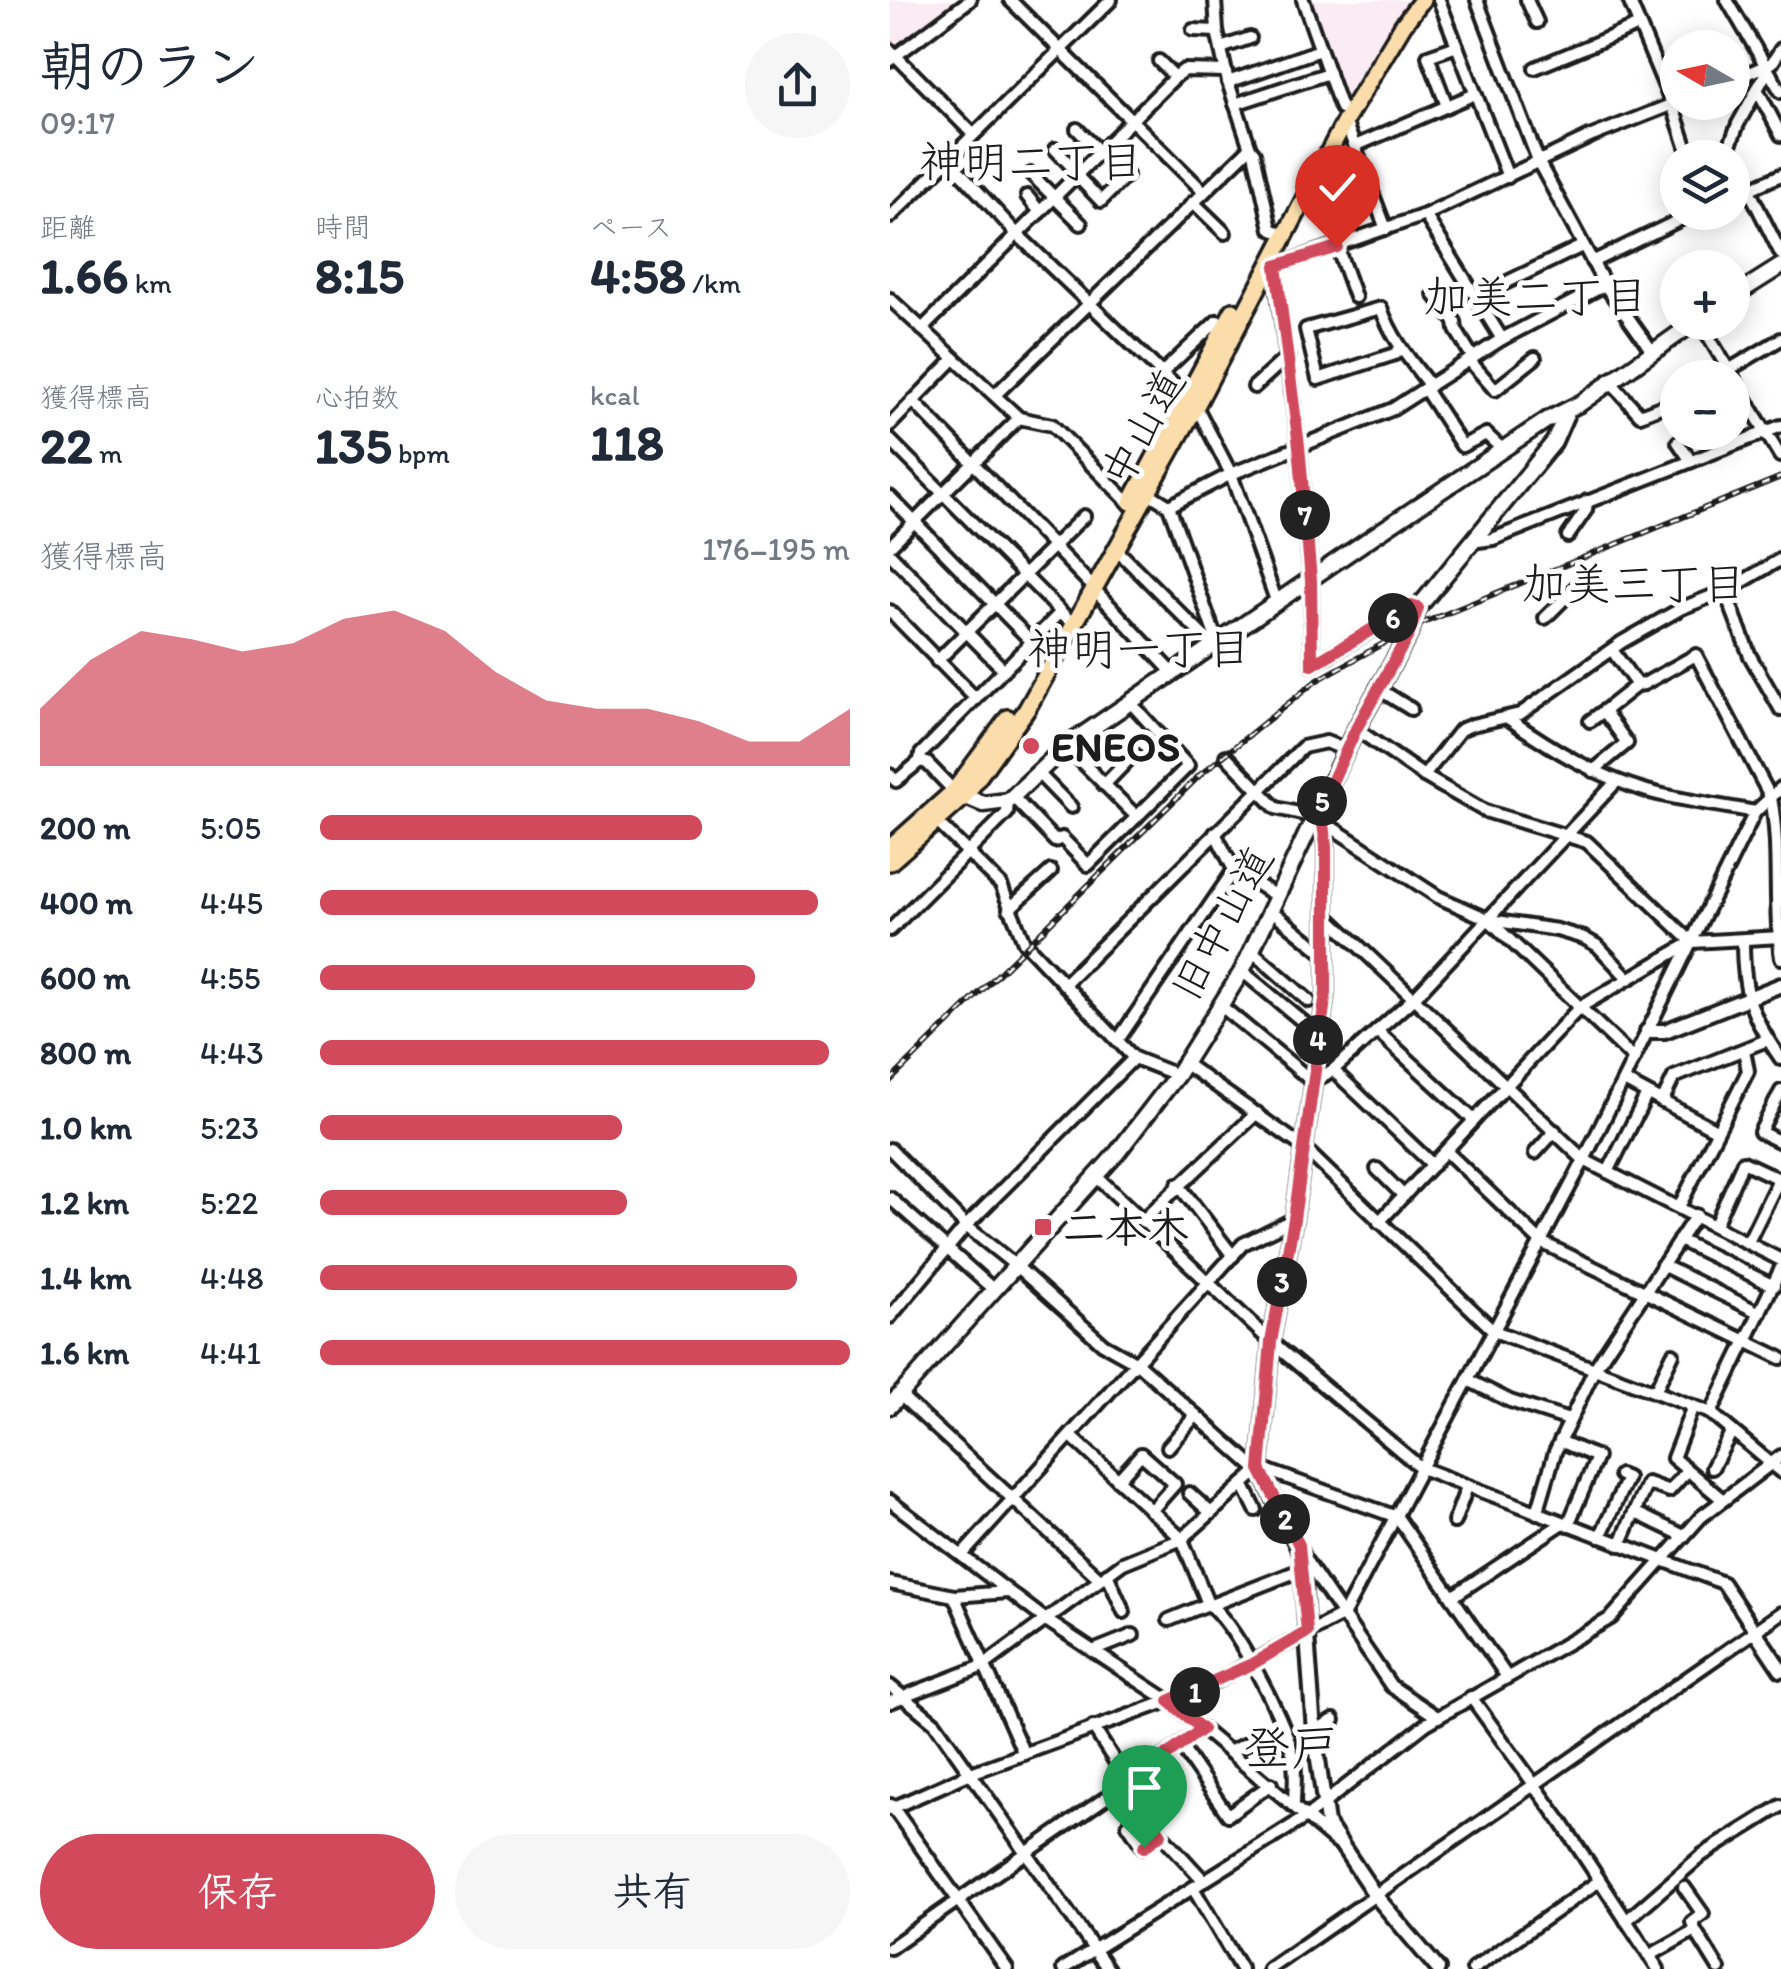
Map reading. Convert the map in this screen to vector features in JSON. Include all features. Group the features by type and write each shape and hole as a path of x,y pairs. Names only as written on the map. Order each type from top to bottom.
{"highway":[{"name":"中山道","path":"890,848 959,794 1016,708 1064,616 1116,549 1276,231 1412,0"},
{"name":"中山道","path":"890,862 937,822 1027,709 1130,504 1274,260 1343,114 1422,0"}],"main road":[{"path":"1750,286 1781,266"},
{"name":"旧中山道","path":"893,1401 1140,1126 1180,1069 1252,952 1319,820 1356,729 1409,634 1418,608 1554,442 1568,410 1669,340"},
{"path":"959,794 983,804 1010,799 1066,746 1568,410"}],"street":[{"path":"970,0 892,55 973,134"},
{"path":"1010,0 1204,192"},
{"path":"890,217 1111,0"},
{"path":"1215,0 1216,30 1227,76 1254,153 1271,228 1276,231"},
{"path":"1303,0 1386,229"},
{"path":"1439,0 1508,178"},
{"path":"1477,0 1540,163 1582,246 1652,351"},
{"path":"1527,0 1537,22"},
{"path":"1629,0 1660,69"},
{"path":"1727,0 1781,92"},
{"path":"1535,68 1640,25"},
{"path":"1193,30 1216,30"},
{"path":"1220,48 1250,38"},
{"path":"1446,106 1428,56 1457,46"},
{"path":"1750,74 1766,68 1781,49"},
{"path":"922,328 1184,70 1227,76 1320,50"},
{"path":"1158,61 1175,78"},
{"path":"1766,68 1781,72"},
{"path":"1733,140 1766,68"},
{"path":"1236,104 1329,72"},
{"path":"1758,90 1781,135"},
{"path":"1355,146 1476,94"},
{"path":"1418,608 1411,606 1312,665 1311,580 1299,446 1274,260 1337,247 1425,214 1660,108"},
{"path":"1055,149 1102,201 1127,175 1078,128"},
{"path":"995,394 1250,148"},
{"path":"948,160 1017,234 1191,400 1231,474 1278,602"},
{"path":"1031,174 1081,224"},
{"path":"1750,189 1781,175"},
{"path":"1750,194 1781,254"},
{"path":"1027,196 1040,212"},
{"path":"1193,202 1225,233"},
{"path":"1425,214 1502,340"},
{"path":"1592,262 1660,229"},
{"path":"1476,297 1582,246"},
{"path":"1337,247 1355,298"},
{"path":"1169,506 1231,474 1393,409 1502,340 1606,286"},
{"path":"1434,294 1456,322 1456,330 1471,359 1495,390 1535,358"},
{"path":"890,299 1019,418 1052,425 1130,504"},
{"path":"1401,348 1395,354 1318,379 1306,329 1381,308 1390,335 1401,348 1427,387 1462,446 1486,434 1504,450"},
{"path":"1163,372 1217,322 1226,324"},
{"path":"1744,360 1781,339"},
{"path":"1254,387 1288,356"},
{"path":"890,425 954,359"},
{"path":"1290,374 1315,367"},
{"path":"1609,380 1640,415 1660,407"},
{"path":"913,401 1173,672"},
{"path":"1750,404 1780,456"},
{"path":"890,546 1019,418"},
{"path":"1471,542 1493,539 1781,426"},
{"path":"890,440 1064,616 1032,642 920,754 920,761 959,794"},
{"path":"1683,450 1691,462"},
{"path":"1147,492 1169,506 1214,634 1212,645"},
{"path":"890,497 1032,642"},
{"path":"1568,536 1586,510 1587,501"},
{"path":"938,661 1084,516"},
{"path":"1116,549 1212,645"},
{"path":"890,554 1004,670"},
{"path":"1424,776 1460,730 1520,714 1612,650 1682,608 1725,591 1781,559"},
{"path":"1545,618 1578,586"},
{"path":"1725,591 1750,656 1781,710"},
{"path":"890,611 976,699"},
{"path":"1612,650 1636,685"},
{"path":"1590,720 1636,685 1696,655 1771,798 1778,822 1781,958"},
{"path":"1378,688 1410,709"},
{"path":"1010,799 1055,842 1062,838 1088,865 1188,766 1130,702"},
{"path":"1594,771 1627,743 1604,711"},
{"path":"1509,719 1594,771 1618,781 1652,792 1755,812"},
{"path":"1356,729 1424,776 1485,811 1587,842 1692,942"},
{"path":"1065,983 1303,747 1326,742 1346,750"},
{"path":"1066,746 1137,818"},
{"path":"1104,785 1134,754"},
{"path":"1226,756 1276,808 1319,820 1438,896 1490,920 1584,938 1598,946 1628,978"},
{"path":"890,775 896,781 920,761"},
{"path":"1038,773 1072,808"},
{"path":"1314,1082 1333,1070 1414,998 1618,781"},
{"path":"1007,1969 891,1807 1092,1727 1169,1701 1252,1664 1344,1614 1584,1160 1755,812 1781,788"},
{"path":"890,930 1007,813 1010,799"},
{"path":"1319,820 1326,846 1326,993 1294,1219 1271,1342 1260,1469 1301,1554 1391,1686 1438,1717"},
{"path":"937,822 1001,885 1020,936 1134,1058 1180,1069 1257,1113 1303,1147 1494,1330 1711,1413 1776,1460 1781,1472"},
{"path":"1215,833 1234,870 1327,956"},
{"path":"1118,1040 1234,870"},
{"path":"1009,909 1051,871"},
{"path":"1327,916 1584,1160 1781,1260"},
{"path":"1490,920 1634,1059"},
{"path":"1379,1222 1580,1008 1692,942 1779,938"},
{"path":"1743,941 1746,999 1781,1060"},
{"path":"1252,952 1309,1002"},
{"path":"1242,971 1319,1035"},
{"path":"1647,1031 1666,1030 1781,985"},
{"path":"1220,1004 1314,1082"},
{"path":"1377,1031 1474,1120"},
{"path":"1662,1102 1674,1077 1767,1040"},
{"path":"1679,1207 1748,1072 1744,1050"},
{"path":"890,1318 966,1226 1134,1058"},
{"path":"1333,1070 1432,1165"},
{"path":"1624,1081 1716,1130"},
{"path":"1781,1091 1760,1132 1781,1142"},
{"path":"1608,1172 1646,1094"},
{"path":"1142,1221 1257,1113"},
{"path":"1535,1154 1555,1131"},
{"path":"890,1149 966,1226 1102,1344 1136,1364 1260,1469 1397,1517 1507,1677"},
{"path":"1446,1151 1541,1242 1781,1358"},
{"path":"1715,1225 1744,1162 1778,1179 1748,1242"},
{"path":"1376,1170 1404,1196"},
{"path":"1096,1176 1271,1342 1421,1468 1723,1583 1781,1670"},
{"path":"1178,1184 1232,1256"},
{"path":"890,1198 994,1290"},
{"path":"1537,1513 1560,1441 1595,1368 1696,1215"},
{"path":"963,1554 1243,1244 1294,1219"},
{"path":"1679,1240 1774,1286"},
{"path":"1662,1266 1760,1313"},
{"path":"1711,1413 1781,1268"},
{"path":"1655,1391 1674,1354"},
{"path":"1468,1380 1510,1401 1569,1420"},
{"path":"893,1401 1016,1498 1103,1576 1124,1612"},
{"path":"1692,1406 1672,1458 1722,1500"},
{"path":"1168,1447 1196,1415"},
{"path":"1712,1468 1732,1431"},
{"path":"1071,1436 1182,1540 1210,1604 1252,1664 1282,1726 1293,1754 1294,1807"},
{"path":"1452,1596 1566,1524 1597,1457 1560,1441"},
{"path":"1118,1480 1141,1454 1175,1484 1152,1511"},
{"path":"1063,1969 1306,1817 1438,1717 1611,1618 1684,1536 1722,1500 1776,1460"},
{"path":"890,1702 983,1666 1123,1563 1182,1540 1260,1469"},
{"path":"1620,1545 1647,1483 1669,1492 1687,1470"},
{"path":"1600,1537 1627,1478 1620,1475"},
{"path":"1244,1484 1256,1510"},
{"path":"1454,1522 1467,1487"},
{"path":"1189,1494 1211,1513"},
{"path":"890,1501 1046,1620 1169,1701 1337,1843"},
{"path":"1634,1512 1684,1536"},
{"path":"1301,1554 1314,1731 1327,1823 1374,1895 1438,1969"},
{"path":"1169,1620 1303,1569"},
{"path":"890,1583 954,1596 1010,1592"},
{"path":"954,1596 1024,1754"},
{"path":"1269,1969 1781,1613"},
{"path":"1094,1651 1134,1635"},
{"path":"890,1686 935,1723 1108,1969"},
{"path":"1471,1697 1658,1969"},
{"path":"1314,1731 1334,1720"},
{"path":"1229,1752 1282,1726"},
{"path":"1092,1727 1161,1834 1204,1881"},
{"path":"890,1948 1202,1729"},
{"path":"1180,1746 1228,1815 1271,1784"},
{"path":"1626,1921 1702,1855 1781,1806"},
{"path":"1146,1813 1128,1825 1144,1847 1161,1834"},
{"path":"1473,1969 1600,1881"},
{"path":"1684,1887 1703,1914 1692,1922 1719,1969"},
{"path":"1193,1888 1241,1969"},
{"path":"1649,1956 1695,1930"}],"shaded area":[{"path":"890,0 970,0 896,55 890,50"},
{"path":"1307,0 1412,0 1343,103"}],"railway":[{"path":"890,1081 1201,774 1316,681 1411,628 1781,477"}],"place":[{"name":"ENEOS","path":"1031,746"},
{"name":"二本木","path":"1043,1227"}],"district":[{"name":"神明二丁目","path":"1031,161"},
{"name":"加美二丁目","path":"1536,296"},
{"name":"加美三丁目","path":"1634,583"},
{"name":"神明一丁目","path":"1139,648"},
{"name":"登戸","path":"1291,1747"}],"route":[{"path":"1144,1847 1161,1834 1128,1784 1202,1729 1169,1701 1201,1690 1307,1632 1299,1545 1260,1469 1271,1342 1294,1219 1326,993 1326,846 1323,824 1316,817 1356,729 1409,634 1418,608 1411,606 1312,665 1313,610 1299,446 1276,266 1337,247"}]}
